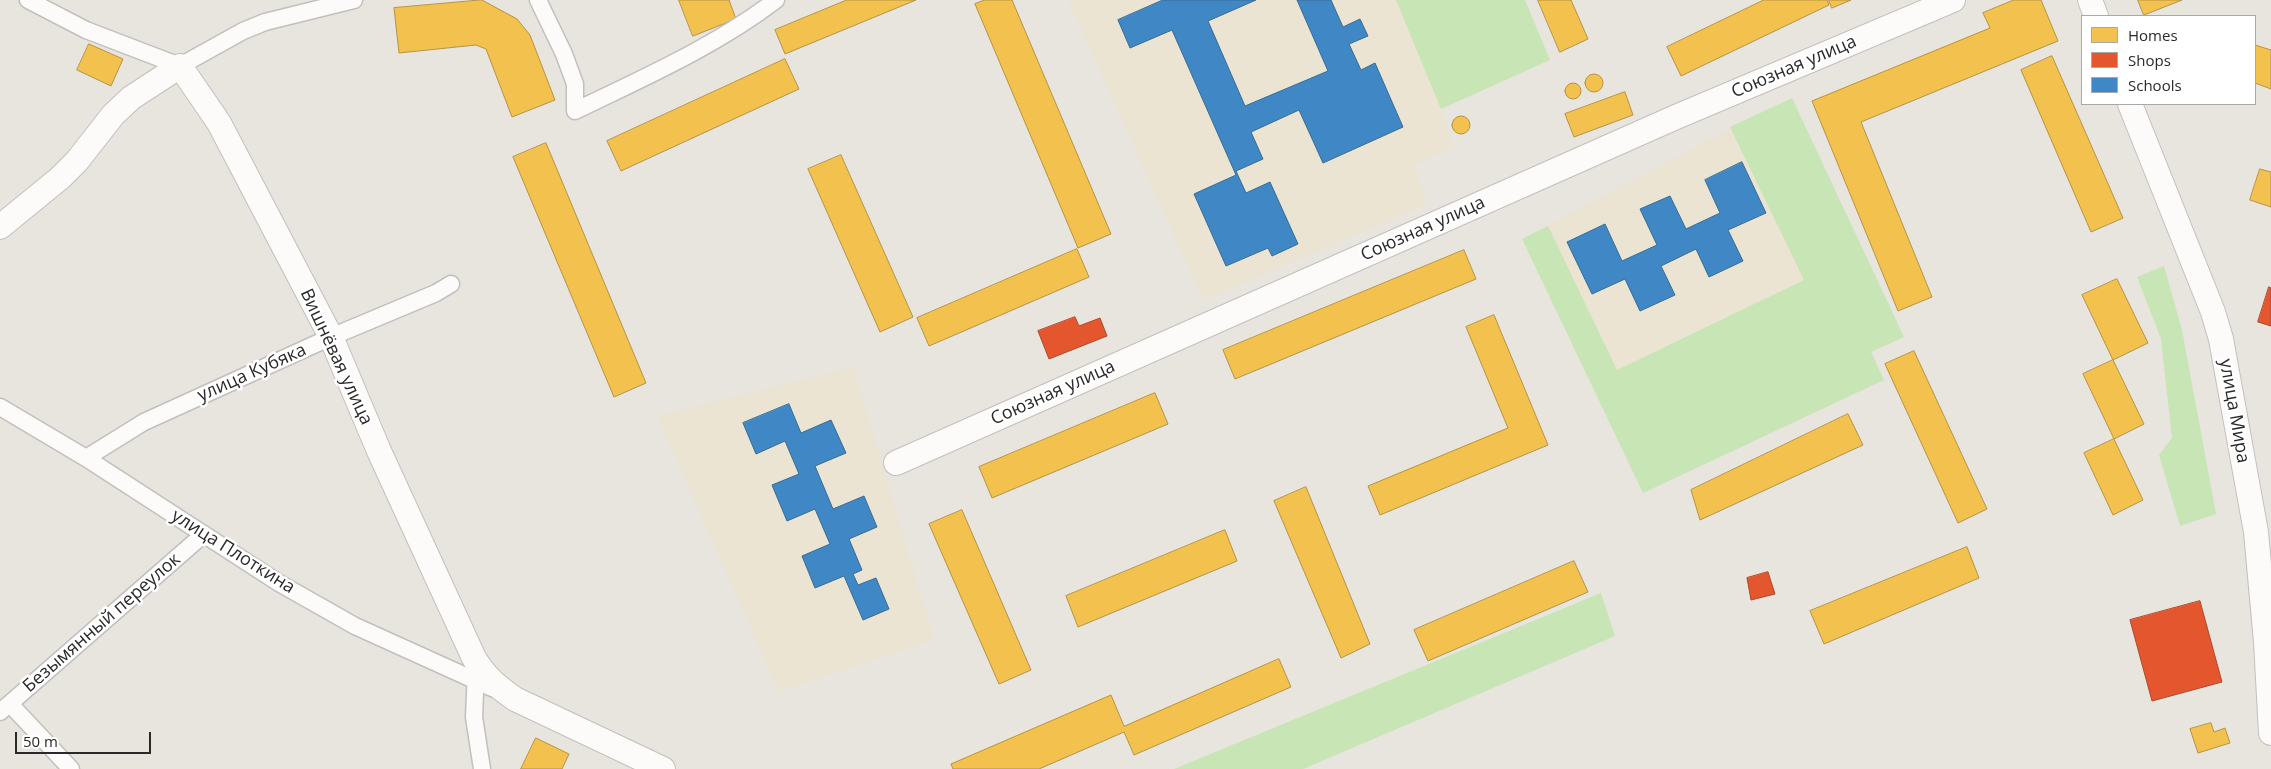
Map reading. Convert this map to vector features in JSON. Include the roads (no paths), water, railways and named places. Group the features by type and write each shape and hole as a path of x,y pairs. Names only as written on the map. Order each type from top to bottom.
{"street":[{"path":"28,0 86,30 180,66"},
{"path":"0,227 60,178 77,161 113,116 131,98 180,66 243,31 265,22 354,0"},
{"path":"538,0 564,54 575,84 575,111 676,60 759,13 776,0"},
{"name":"Союзная улица","path":"896,463 1676,117 1953,0"},
{"path":"2090,0 2096,15"},
{"name":"Вишнёвая улица","path":"180,66 219,123 331,337 378,451 474,669 515,699 663,769"},
{"name":"улица Мира","path":"2130,105 2221,339 2256,532 2266,642 2271,733"},
{"name":"улица Кубяка","path":"86,458 144,422 331,337 436,293 451,284"},
{"name":"улица Плоткина","path":"0,407 86,458 279,583 355,626 474,669"},
{"name":"Безымянный переулок","path":"5,708 204,534"},
{"path":"474,669 474,717 482,769"},
{"path":"5,708 71,769"}]}
